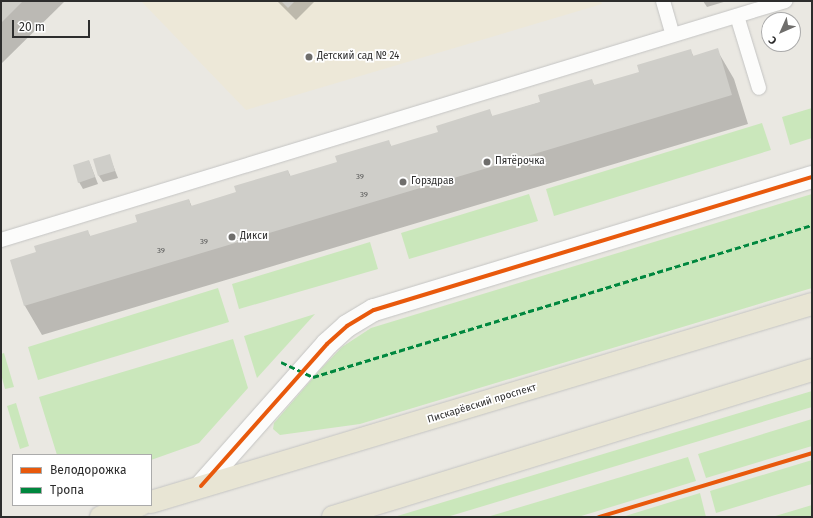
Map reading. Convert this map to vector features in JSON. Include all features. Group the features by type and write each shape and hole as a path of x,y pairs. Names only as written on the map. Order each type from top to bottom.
{"main road":[{"name":"Пискарёвский проспект","path":"152,502 201,486 287,463 812,304"},
{"path":"333,517 812,370"},
{"path":"101,517 137,506"}],"street":[{"path":"201,486 327,344 347,326 374,310 812,177"}],"lane":[{"path":"663,1 673,35"},
{"path":"1,240 785,1"},
{"path":"737,16 759,88"}],"shaded area":[{"name":"Детский сад № 24","path":"141,1 601,1 602,4 246,110"}],"green space":[{"path":"812,108 812,138 790,145 782,117"},
{"path":"762,123 771,150 554,216 546,189"},
{"path":"529,194 538,221 409,259 401,233"},
{"path":"812,194 812,288 360,424 280,435 273,429 274,423 342,347 371,328"},
{"path":"370,242 378,269 239,309 232,284"},
{"path":"218,288 229,322 38,380 28,347"},
{"path":"315,314 257,378 244,336"},
{"path":"233,339 248,388 199,443 152,460 152,454 57,454 39,397"},
{"path":"4,353 14,387 5,389 1,374 1,354"},
{"path":"812,391 812,407 447,517 394,517"},
{"path":"16,403 29,446 20,449 7,406"},
{"path":"812,419 812,446 706,478 698,454"},
{"path":"688,457 696,481 578,517 487,517"},
{"path":"812,460 812,484 716,513 710,491"},
{"path":"700,493 706,517 622,517"},
{"path":"812,505 812,517 772,517"}],"building":[{"path":"1,1 23,1 1,23"},
{"path":"281,1 295,1 288,8"},
{"path":"718,48 732,95 24,306 10,260 36,252 34,246 88,230 90,236 137,222 135,215 189,199 191,206 236,192 234,186 288,170 290,176 337,162 335,156 389,140 391,146 438,132 436,126 490,109 492,116 540,102 538,95 592,79 594,85 639,72 637,65 691,49 693,56"},
{"path":"110,154 115,171 98,176 93,159"},
{"path":"89,160 95,177 78,183 73,165"}],"marked path":[{"path":"281,362 313,377 812,225"}],"cycle path":[{"path":"201,486 327,344 347,326 374,310 812,177"},
{"path":"599,517 812,453"}],"place":[{"name":"Детский сад № 24","path":"309,57"},
{"name":"Пятёрочка","path":"487,162"},
{"name":"Горздрав","path":"403,182"},
{"name":"Дикси","path":"232,237"}]}
